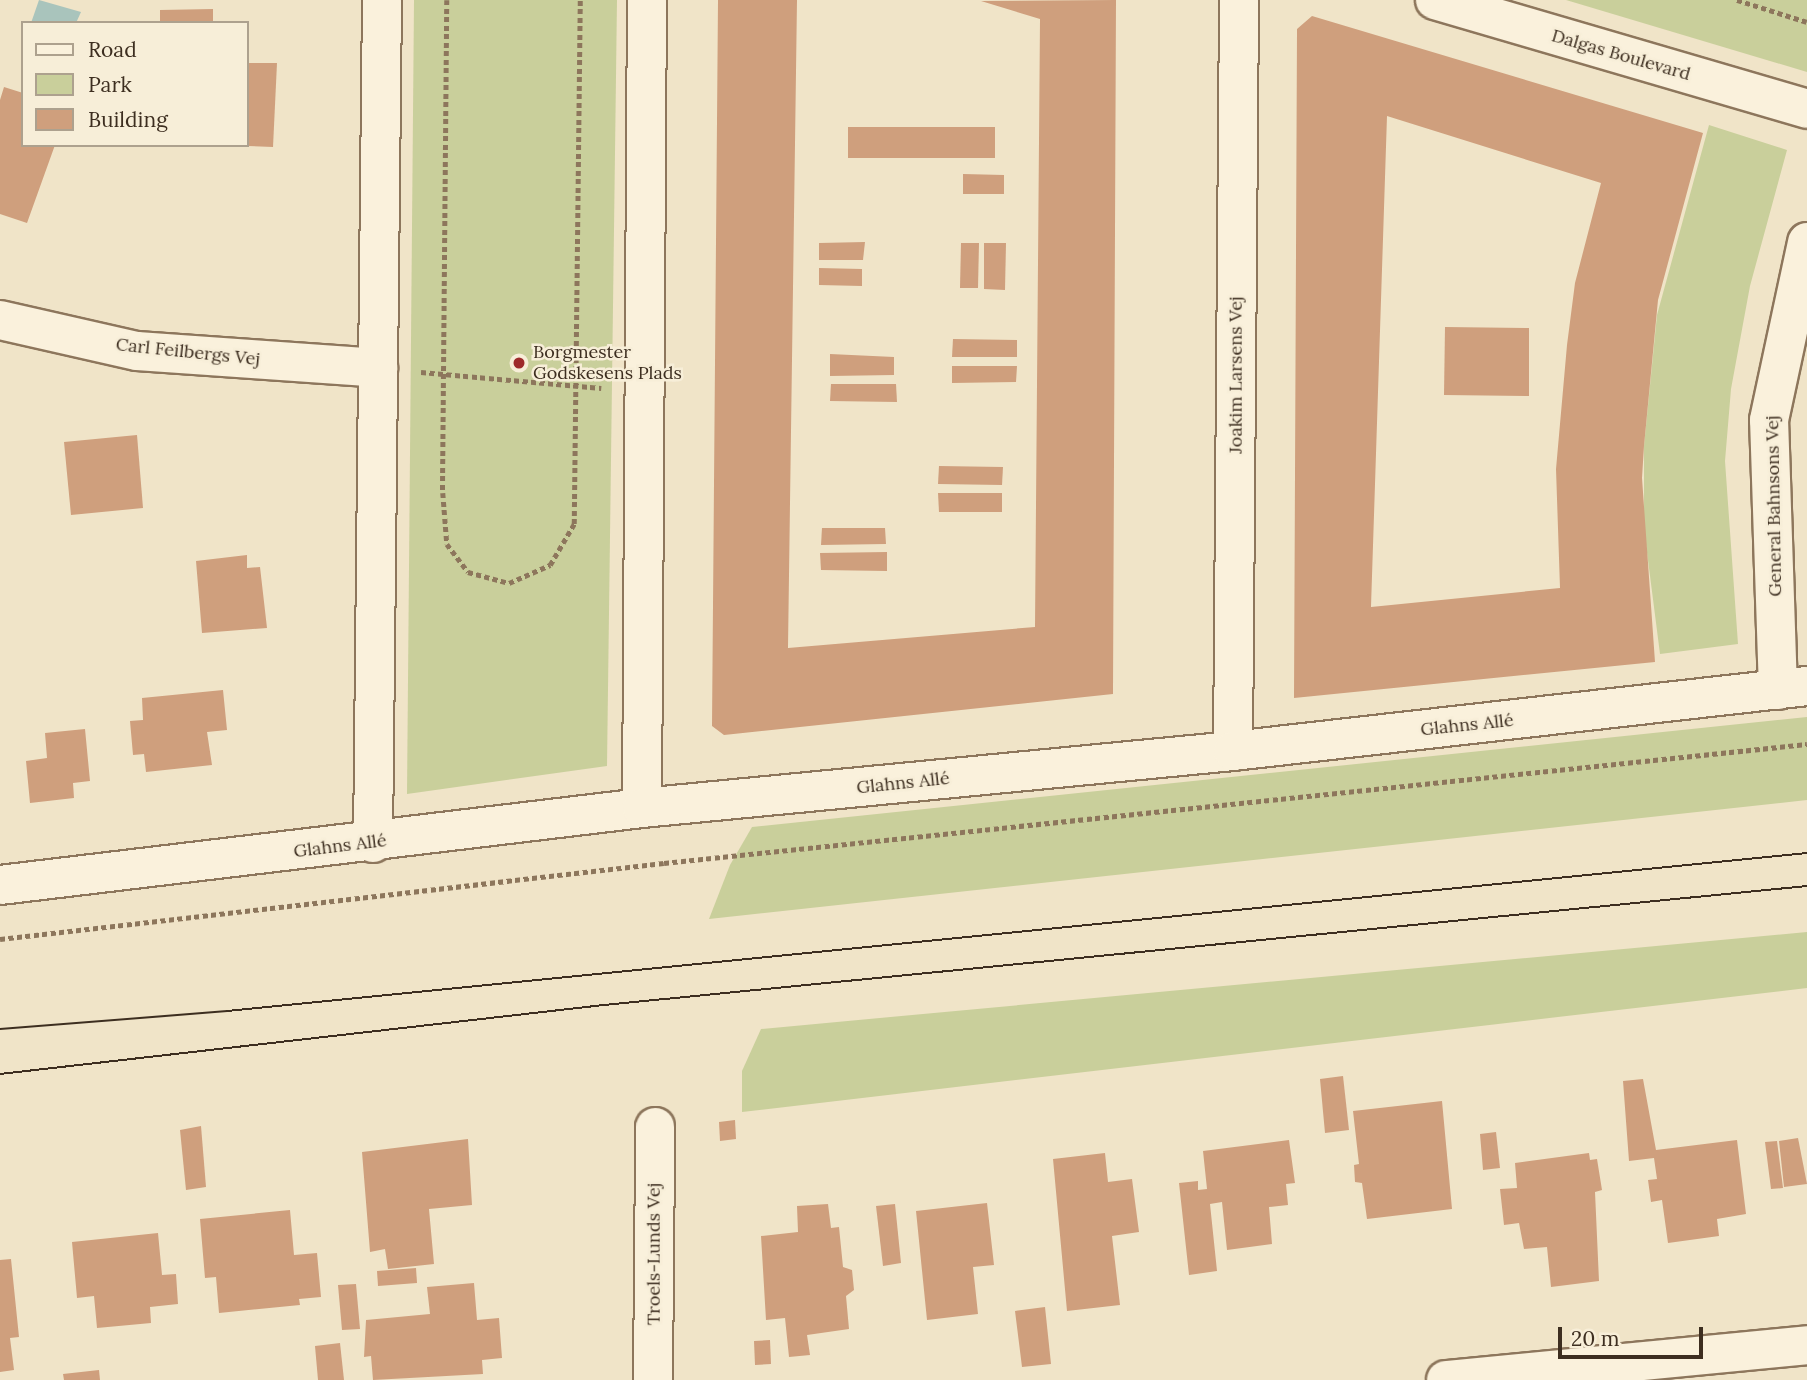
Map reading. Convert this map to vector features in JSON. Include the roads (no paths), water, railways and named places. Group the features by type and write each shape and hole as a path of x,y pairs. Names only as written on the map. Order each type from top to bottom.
{"street":[{"path":"373,843 382,0"},
{"path":"642,808 646,0"},
{"name":"Joakim Larsens Vej","path":"1233,751 1239,0"},
{"name":"Dalgas Boulevard","path":"1435,0 1807,109"},
{"name":"General Bahnsons Vej","path":"1793,688 1769,420 1807,242"},
{"name":"Carl Feilbergs Vej","path":"0,320 137,351 379,368"},
{"name":"Glahns Allé","path":"0,885 373,843 642,808 1233,751 1793,688"},
{"name":"Troels-Lunds Vej","path":"653,1380 655,1127"},
{"path":"1447,1380 1807,1345"}],"water":[{"path":"39,0 81,12 77,21 32,21"}],"tram line":[{"path":"0,1029 227,1011 1807,853"},
{"path":"0,1074 604,1005 1807,886"}],"place":[{"name":"Borgmester Godskesens Plads","path":"519,363"}]}
